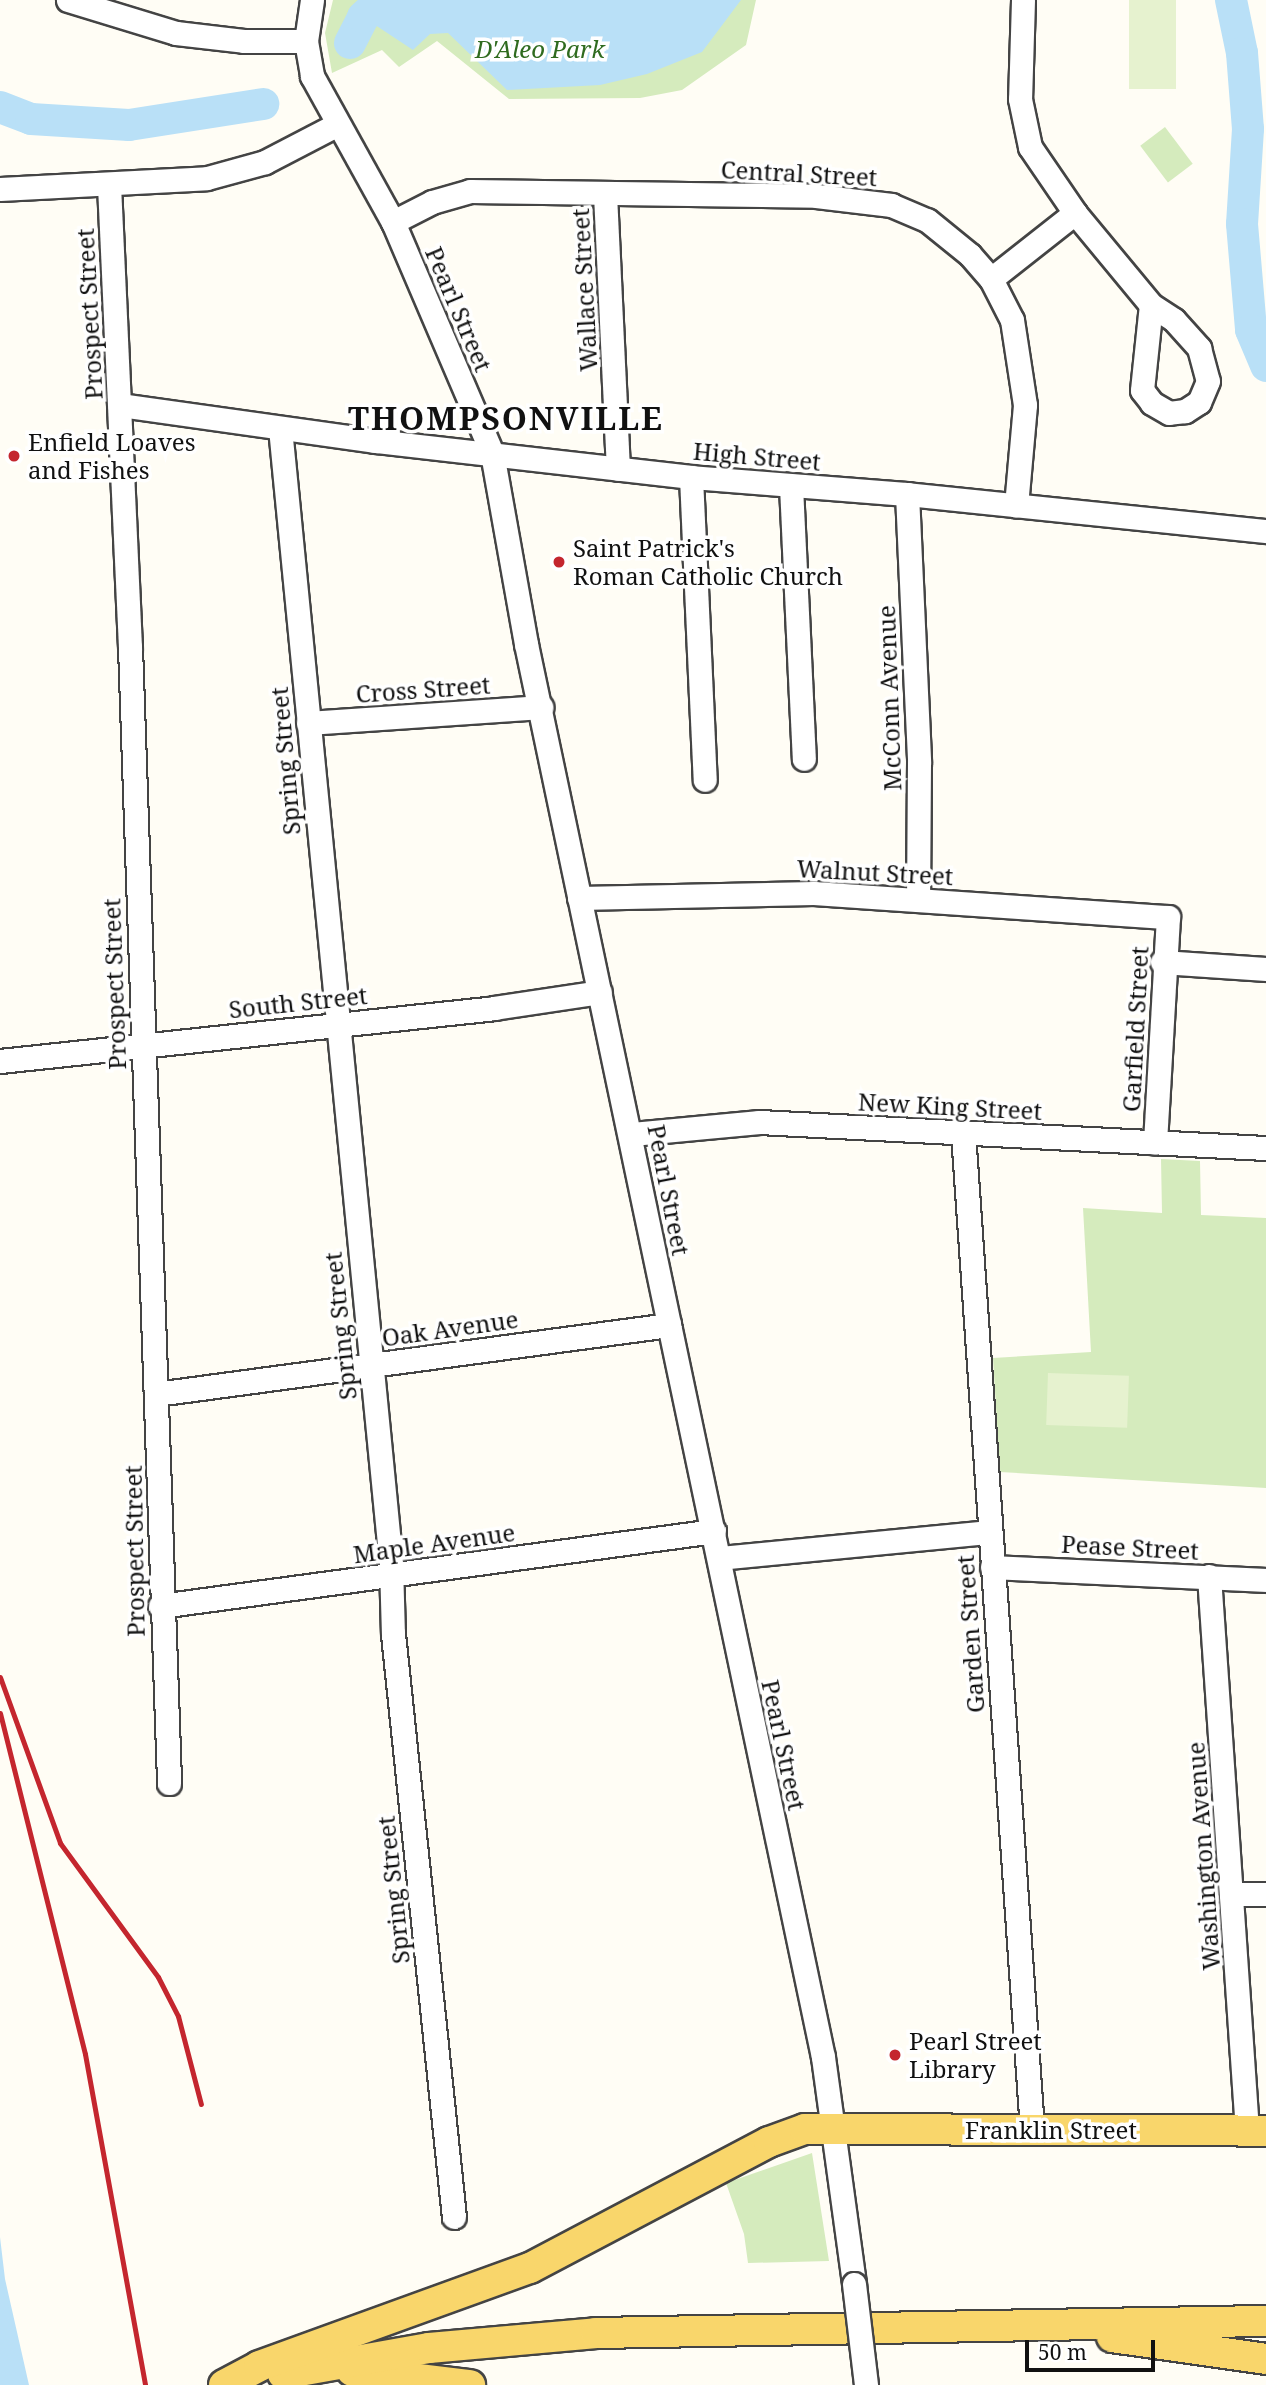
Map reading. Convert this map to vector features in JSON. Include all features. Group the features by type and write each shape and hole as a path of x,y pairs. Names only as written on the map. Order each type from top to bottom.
{"main road":[{"name":"Franklin Street","path":"224,2385 259,2366 541,2262 783,2136 835,2128 1256,2131"},
{"path":"237,2385 320,2366 440,2347 585,2334 1266,2321"},
{"path":"1046,2326 1266,2358"},
{"path":"320,2366 470,2385"}],"street":[{"path":"68,0 176,33 244,41 306,41"},
{"name":"Pearl Street","path":"312,0 306,41 312,76 336,125 393,222 492,453 579,898 632,1135 835,2128 866,2385"},
{"path":"1023,0 1020,99 1030,146 1075,213 1151,305"},
{"path":"0,189 173,183 229,174 281,155 336,125"},
{"name":"Prospect Street","path":"109,185 120,405 141,1045 156,1394 160,1606 169,1783"},
{"name":"Central Street","path":"393,222 432,202 470,191 816,196 891,205 948,235 991,279 1012,320 1023,372 1025,405 1016,506"},
{"name":"Wallace Street","path":"606,194 618,469"},
{"path":"991,279 1075,213"},
{"name":"High Street","path":"120,405 280,428 618,469 907,494 1266,531"},
{"name":"Spring Street","path":"280,428 391,1575 393,1634 454,2217"},
{"path":"691,477 705,780"},
{"path":"792,486 804,759"},
{"name":"McConn Avenue","path":"907,494 919,763 918,900"},
{"name":"Cross Street","path":"308,723 541,707"},
{"name":"Walnut Street","path":"579,898 761,892 1168,917"},
{"name":"Garfield Street","path":"1155,1143 1162,962 1168,917"},
{"path":"1162,962 1266,969"},
{"name":"South Street","path":"0,1060 337,1025 600,992"},
{"name":"New King Street","path":"632,1135 759,1122 1266,1148"},
{"name":"Garden Street","path":"963,1133 1032,2130"},
{"name":"Oak Avenue","path":"156,1394 669,1325"},
{"name":"Maple Avenue","path":"160,1606 714,1531"},
{"path":"719,1558 989,1532"},
{"name":"Pease Street","path":"992,1567 1266,1580"},
{"name":"Washington Avenue","path":"1209,1576 1232,1894 1256,2131"},
{"path":"1232,1894 1266,1894"}],"green space":[{"name":"D'Aleo Park","path":"333,0 756,0 746,45 682,90 640,98 509,99 437,41 399,67 382,50 332,73 325,33"},
{"path":"1129,0 1176,0 1176,89 1129,89"},
{"path":"1165,127 1193,164 1168,182 1140,146"},
{"path":"1161,1159 1200,1161 1201,1215 1266,1218 1266,1488 1000,1472 993,1358 1091,1352 1083,1208 1162,1213"},
{"path":"1048,1373 1129,1376 1127,1428 1046,1425"},
{"path":"812,2153 829,2261 748,2263 744,2234 726,2183"}],"water":[{"name":"D'Aleo Park","path":"367,0 741,0 702,52 647,74 600,85 507,90 448,33 430,34 413,50 357,13"},
{"path":"0,2237 5,2279 29,2385 0,2385"}],"waterway":[{"path":"350,43 363,17 381,0"},
{"path":"1231,0 1242,53 1248,129 1242,224 1251,330 1266,366"},
{"path":"0,107 31,119 129,125 263,104"}],"railway":[{"path":"0,1677 60,1843 158,1977 178,2016 201,2104"},
{"path":"0,1713 85,2054 145,2385"}],"place":[{"name":"Enfield Loaves and Fishes","path":"14,456"},
{"name":"Saint Patrick's Roman Catholic Church","path":"559,562"},
{"name":"Pearl Street Library","path":"895,2055"}],"district":[{"name":"THOMPSONVILLE","path":"506,418"}]}
